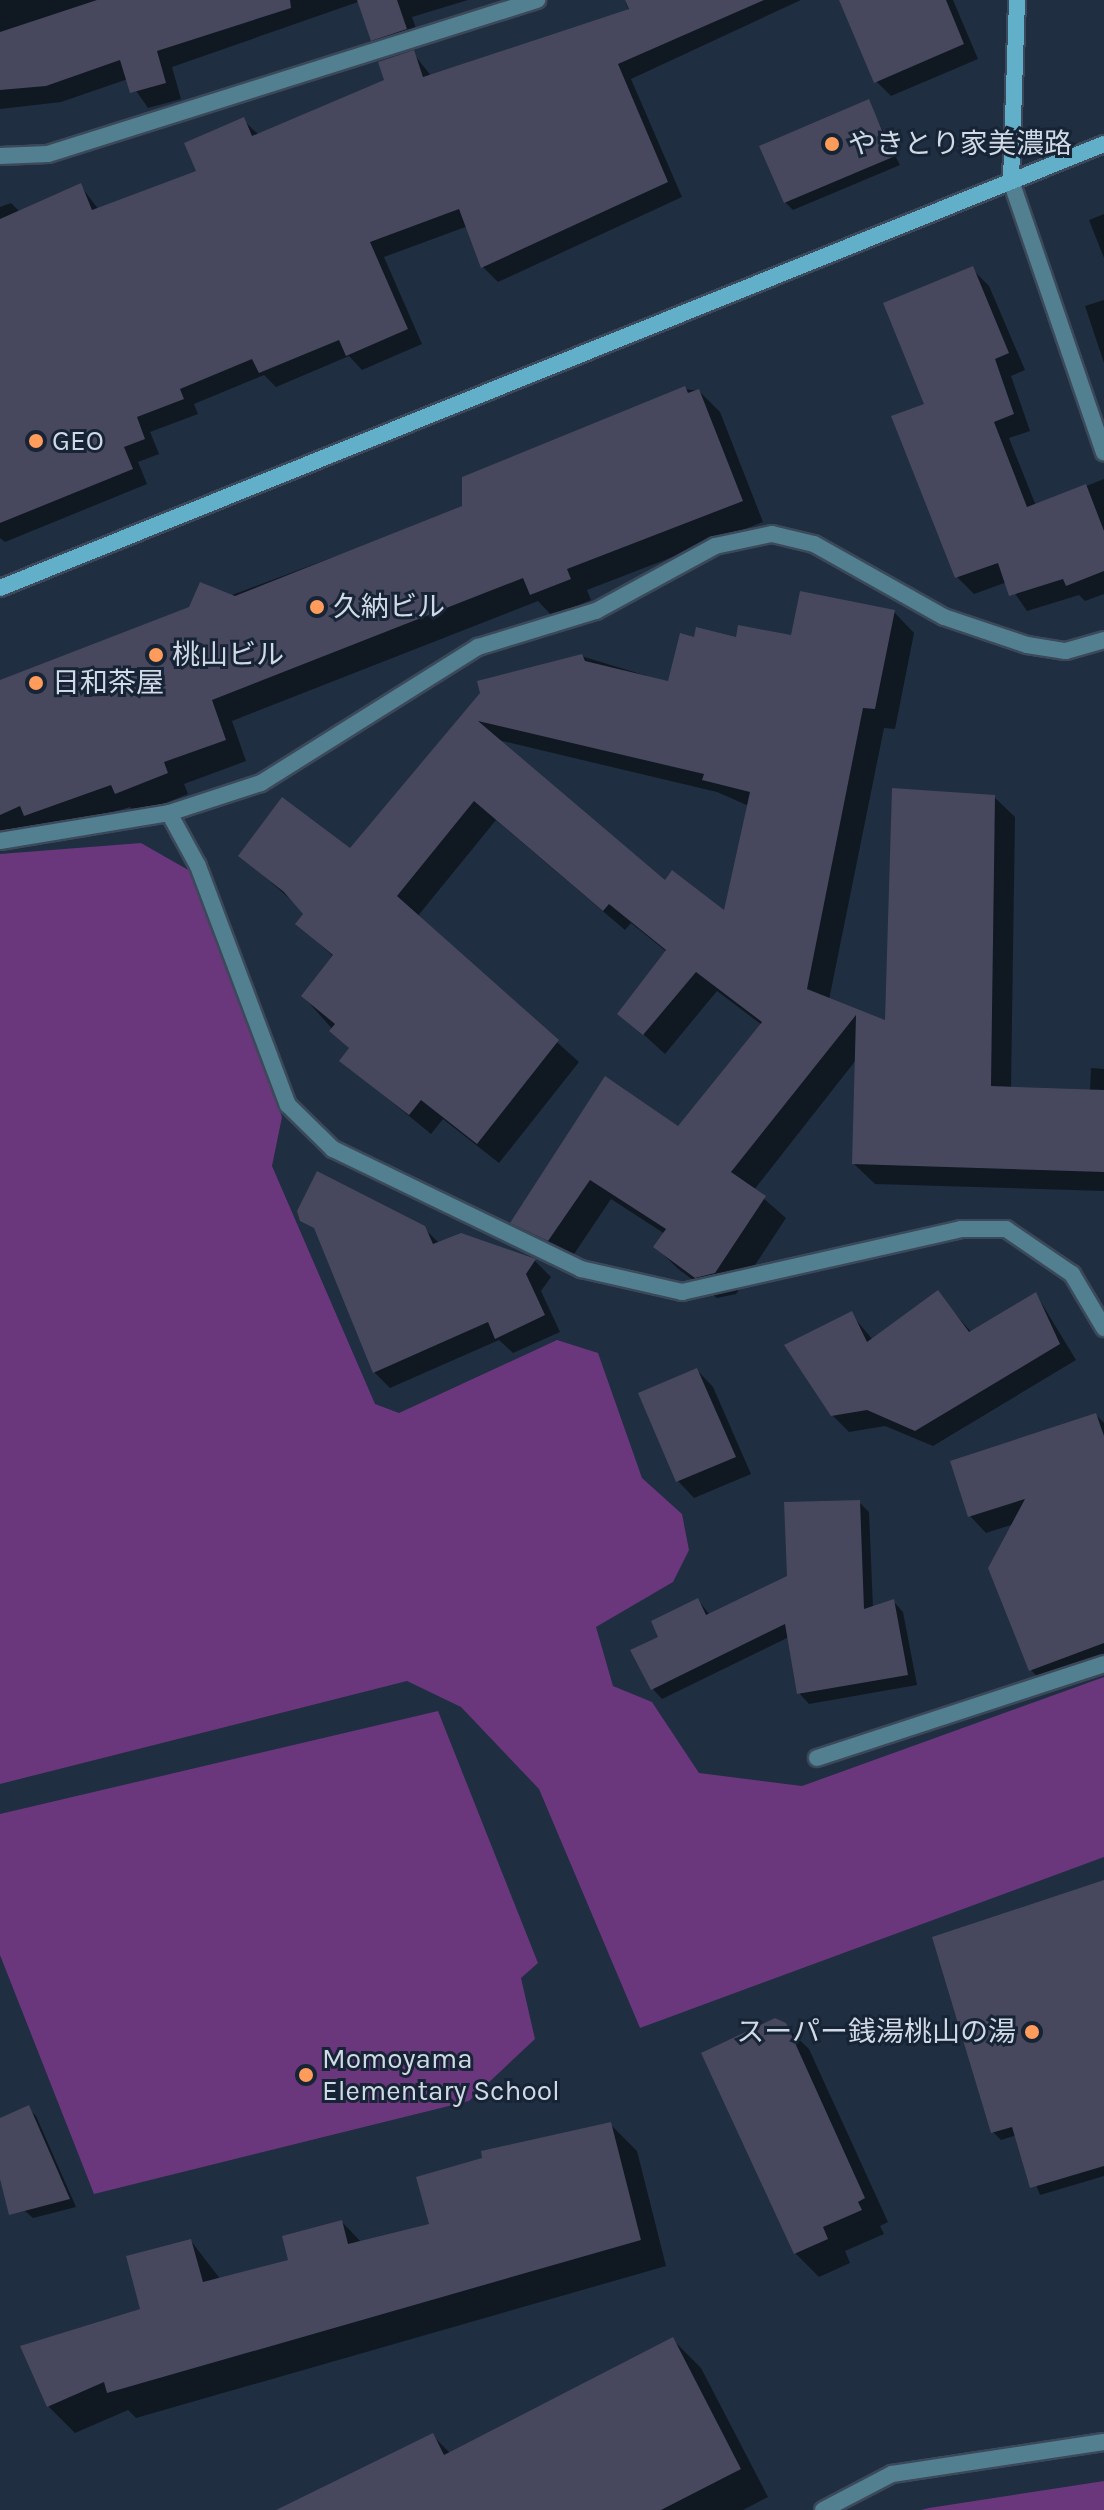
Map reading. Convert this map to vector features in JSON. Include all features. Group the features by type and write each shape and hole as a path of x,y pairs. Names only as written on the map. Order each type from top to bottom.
{"street":[{"path":"0,156 48,154 537,0"},
{"path":"1017,0 1011,181 1104,453"},
{"path":"0,588 1104,144"},
{"path":"0,841 169,813 261,783 478,647 596,611 715,546 772,534 814,544 944,617 1027,645 1066,651 1104,640"},
{"path":"169,813 198,866 288,1105 333,1149 581,1269 682,1292 961,1229 1006,1229 1072,1274 1104,1328"},
{"path":"817,1758 1104,1664"},
{"path":"823,2510 892,2474 1104,2442"}],"shaded area":[{"path":"141,843 190,871 282,1117 272,1166 375,1404 399,1413 557,1340 598,1353 642,1478 682,1514 689,1550 673,1582 596,1627 613,1686 652,1702 699,1773 802,1786 1104,1677 1104,1857 640,2028 539,1789 461,1707 407,1681 0,1784 0,854"},
{"path":"438,1711 538,1963 521,1978 535,2039 469,2101 94,2194 0,1955 0,1814"},
{"path":"1104,2481 1104,2510 921,2510 929,2508"}],"building":[{"path":"97,0 290,0 291,8 157,51 166,83 130,93 120,60 46,86 0,90 0,32"},
{"path":"357,0 397,0 407,29 371,41"},
{"path":"625,0 764,0 618,64 668,182 481,268 459,209 370,242 408,329 346,356 339,340 259,373 252,359 180,389 184,399 137,417 145,439 124,447 133,469 0,523 0,219 81,183 92,210 196,171 184,143 244,117 252,136 384,80 378,62 414,50 423,77 629,9"},
{"path":"839,0 946,0 964,44 874,83"},
{"path":"869,99 893,157 784,203 759,146"},
{"path":"973,266 1009,353 995,359 1014,414 994,422 1027,507 1086,484 1104,531 1104,571 1066,586 1063,579 1009,596 998,563 955,578 891,416 924,404 883,303"},
{"path":"685,386 688,393 699,389 743,501 567,569 571,579 530,595 523,578 212,700 226,740 164,762 168,773 115,794 111,785 24,816 20,806 0,815 0,680 189,607 200,582 235,596 462,506 462,477"},
{"path":"800,591 895,610 875,709 863,708 807,989 885,1020 892,788 995,795 991,1086 1104,1090 1104,1172 852,1164 856,1015 731,1172 766,1196 715,1273 695,1278 653,1247 666,1229 590,1180 548,1241 510,1223 605,1076 678,1126 762,1022 696,972 643,1035 617,1014 666,950 609,904 603,911 474,801 397,896 559,1040 477,1144 421,1100 409,1115 339,1061 349,1048 329,1031 335,1024 301,996 333,955 295,924 303,914 284,892 238,856 282,797 350,848 480,693 477,681 582,654 585,661 668,681 680,633 694,637 696,627 736,637 738,625 791,635","holes":["478,721 704,774 702,780 750,792 724,910 672,870 665,880"]},
{"path":"317,1171 425,1226 433,1244 461,1233 536,1259 526,1274 545,1315 495,1339 488,1322 373,1373 314,1228 300,1221 297,1211"},
{"path":"938,1290 969,1332 1036,1292 1060,1344 915,1431 867,1410 831,1416 784,1345 852,1311 867,1342"},
{"path":"697,1368 736,1457 676,1482 638,1393"},
{"path":"1096,1413 1104,1436 1104,1643 1029,1671 988,1568 1025,1499 968,1517 950,1461"},
{"path":"860,1500 864,1609 894,1599 908,1675 797,1694 785,1624 651,1690 630,1650 658,1637 651,1621 698,1598 706,1615 787,1576 784,1502"},
{"name":"スーパー銭湯桃山の湯","path":"1104,1880 1104,2166 1030,2188 1012,2127 991,2133 932,1937"},
{"path":"775,2018 786,2023 865,2198 858,2202 862,2210 823,2227 828,2239 794,2254 701,2053"},
{"path":"29,2105 70,2199 9,2215 0,2179 0,2118"},
{"path":"611,2122 641,2240 107,2393 104,2382 47,2407 20,2346 140,2309 126,2256 191,2239 203,2282 288,2260 282,2236 342,2220 348,2244 429,2224 416,2177 482,2158 481,2151"},
{"path":"673,2337 741,2469 661,2510 276,2510 433,2433 444,2455"}],"place":[{"name":"やきとり家美濃路","path":"832,144"},
{"name":"GEO","path":"36,441"},
{"name":"久納ビル","path":"317,607"},
{"name":"桃山ビル","path":"156,655"},
{"name":"日和茶屋","path":"36,683"},
{"name":"スーパー銭湯桃山の湯","path":"1032,2032"},
{"name":"Momoyama Elementary School","path":"306,2075"}]}
